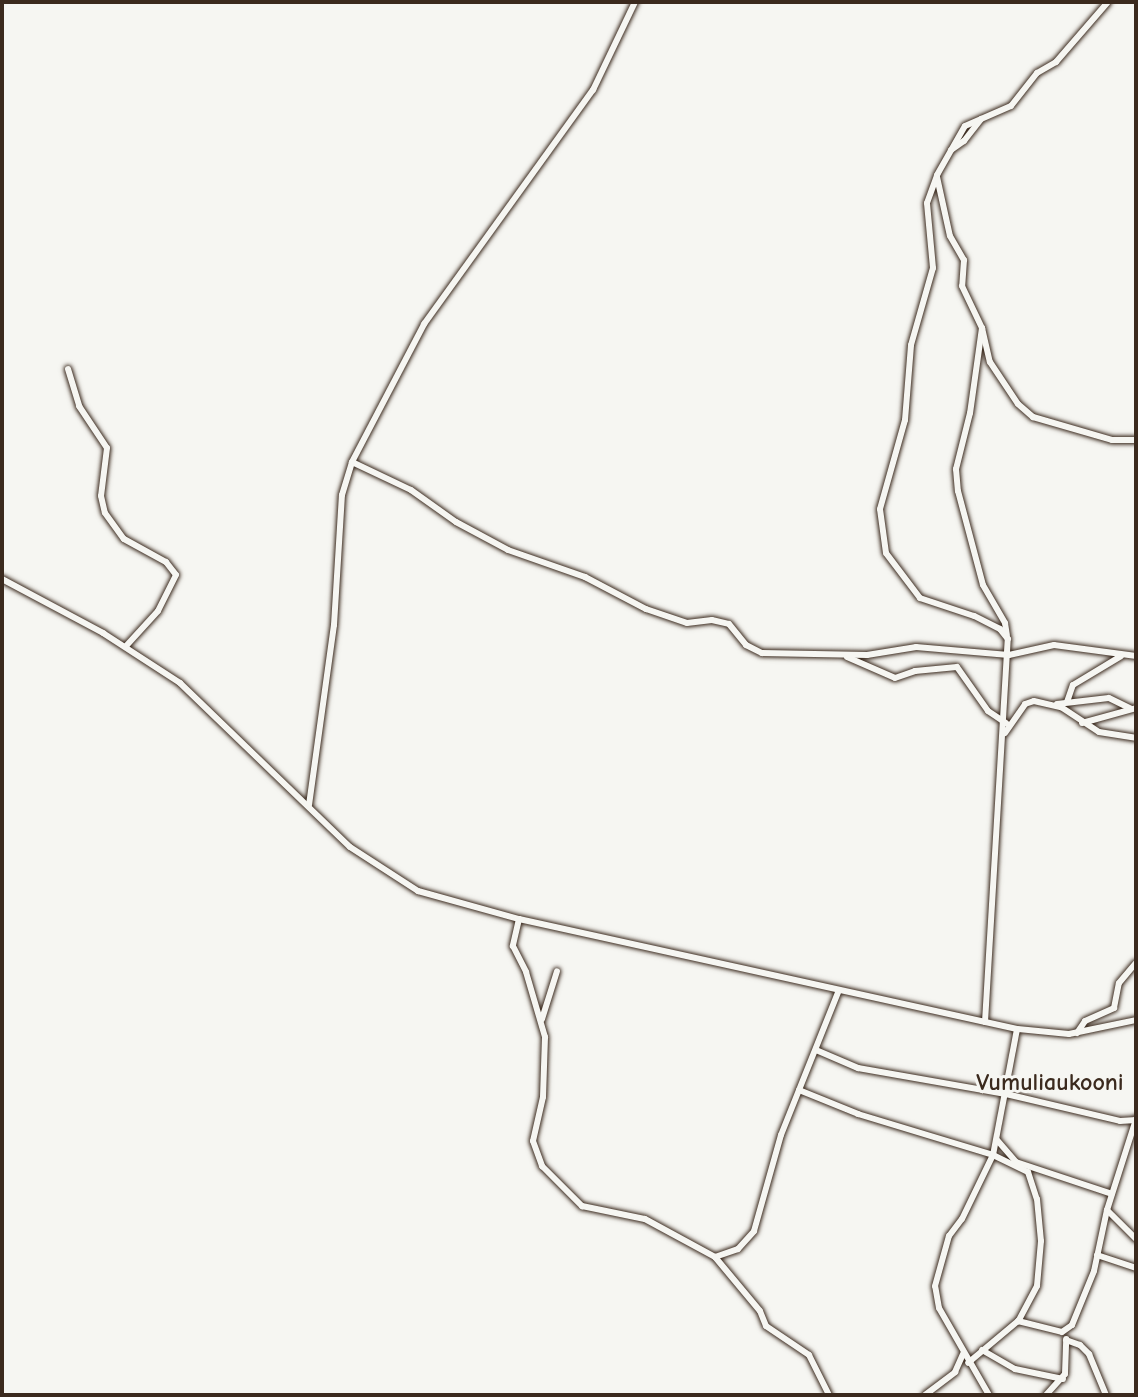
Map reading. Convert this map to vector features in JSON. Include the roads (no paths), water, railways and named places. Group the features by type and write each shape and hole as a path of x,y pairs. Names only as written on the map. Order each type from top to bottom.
{"street":[{"path":"309,805 334,625 342,495 352,463 424,324 593,90 635,2"},
{"path":"1007,635 974,616 924,601 889,561 883,544 882,497 905,420 911,345 933,268 927,203 937,175 964,125 1011,106 1037,73 1056,62 1108,2"},
{"path":"937,175 950,236 965,265 962,286 982,328 990,362 1027,413 1101,438 1136,440"},
{"path":"982,328 970,413 956,475 983,585 1005,623 1009,655 985,1022"},
{"path":"68,369 79,406 107,448 101,496 105,513 124,539 166,562 176,575 158,611 126,646"},
{"path":"352,463 411,490 473,532 607,586 656,612 687,623 712,620 729,624 746,645 762,653 788,657 867,655 916,647 1009,655 1054,645 1136,656"},
{"path":"2,579 126,646 192,692 356,852 401,883 443,900 1017,1029 1077,1033 1136,1020"},
{"path":"835,654 895,678 915,671 957,667 988,710 1006,723"},
{"path":"1067,702 1073,685 1121,656"},
{"path":"1005,733 1028,701 1055,704 1109,698 1134,708"},
{"path":"1055,704 1082,723 1111,735 1136,738"},
{"path":"1082,723 1134,708"},
{"path":"519,919 513,947 541,1020 544,1080 533,1141 550,1178 582,1206 645,1219 715,1256 760,1311 766,1326 809,1355 829,1395"},
{"path":"1077,1033 1089,1018 1111,1012 1118,999 1119,983 1136,963"},
{"path":"541,1020 557,971"},
{"path":"715,1256 738,1248 754,1231 773,1159 839,990"},
{"path":"989,1395 968,1363 939,1308 935,1286 949,1236 967,1210 998,1140 1017,1029"},
{"path":"816,1050 858,1068 1006,1094 1120,1121 1136,1119 1107,1210 1097,1255 1068,1331 1063,1379 1046,1395"},
{"path":"799,1090 858,1114 993,1155 1028,1172 1037,1199 1040,1272 1032,1299 1018,1321 968,1363"},
{"path":"998,1140 1016,1162 1112,1194"},
{"path":"1107,1210 1136,1239"},
{"path":"1097,1255 1136,1268"},
{"path":"1018,1321 1068,1331"},
{"path":"1066,1340 1089,1354 1106,1395"},
{"path":"982,1350 1015,1369 1063,1379"},
{"path":"925,1395 955,1372 963,1354"}],"district":[{"name":"Vumuliaukooni","path":"1050,1083"}]}
